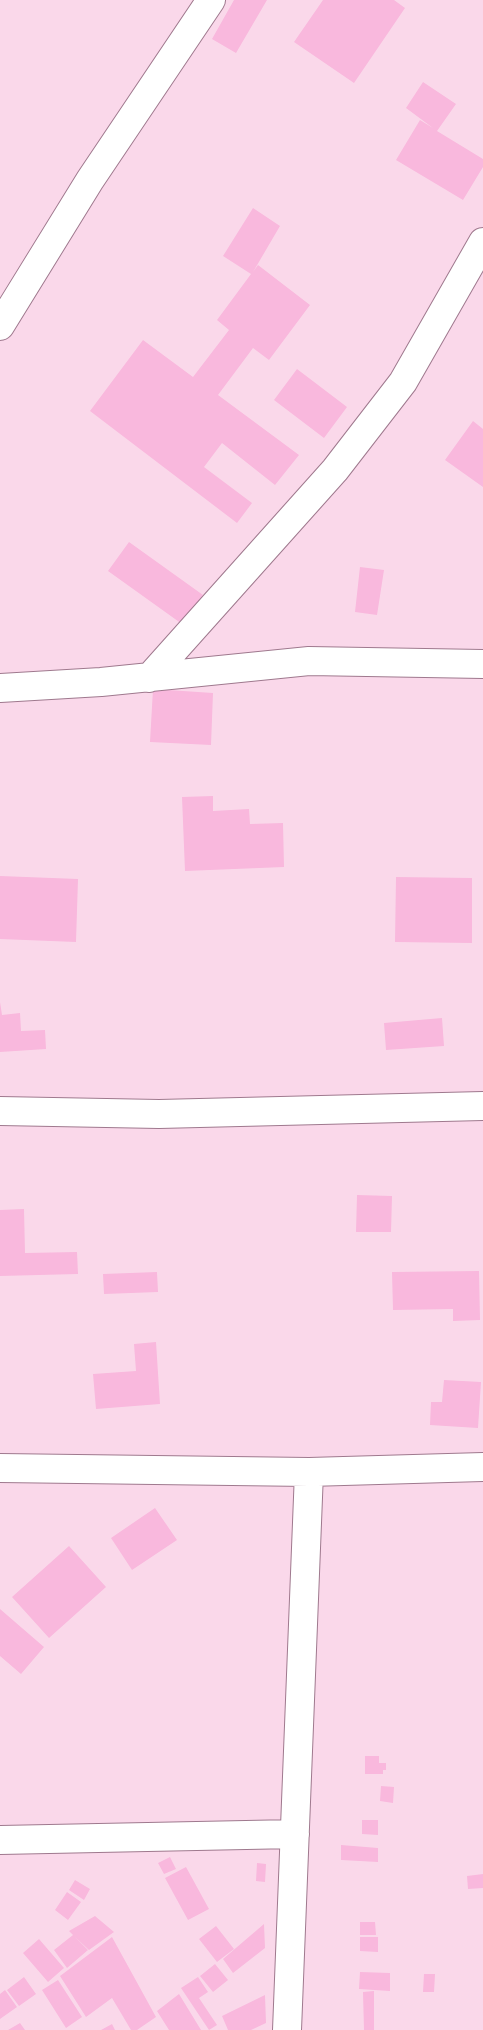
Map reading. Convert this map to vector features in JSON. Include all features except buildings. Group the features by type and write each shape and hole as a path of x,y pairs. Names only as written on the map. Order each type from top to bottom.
{"street":[{"path":"0,326 90,180 211,0"},
{"path":"149,678 335,470 403,382 483,242"},
{"path":"0,688 149,678 309,660 483,664"},
{"path":"0,1112 159,1114 483,1106"},
{"path":"0,1468 309,1472 483,1466"},
{"path":"287,2030 309,1472"},
{"path":"0,1840 295,1834"}]}
